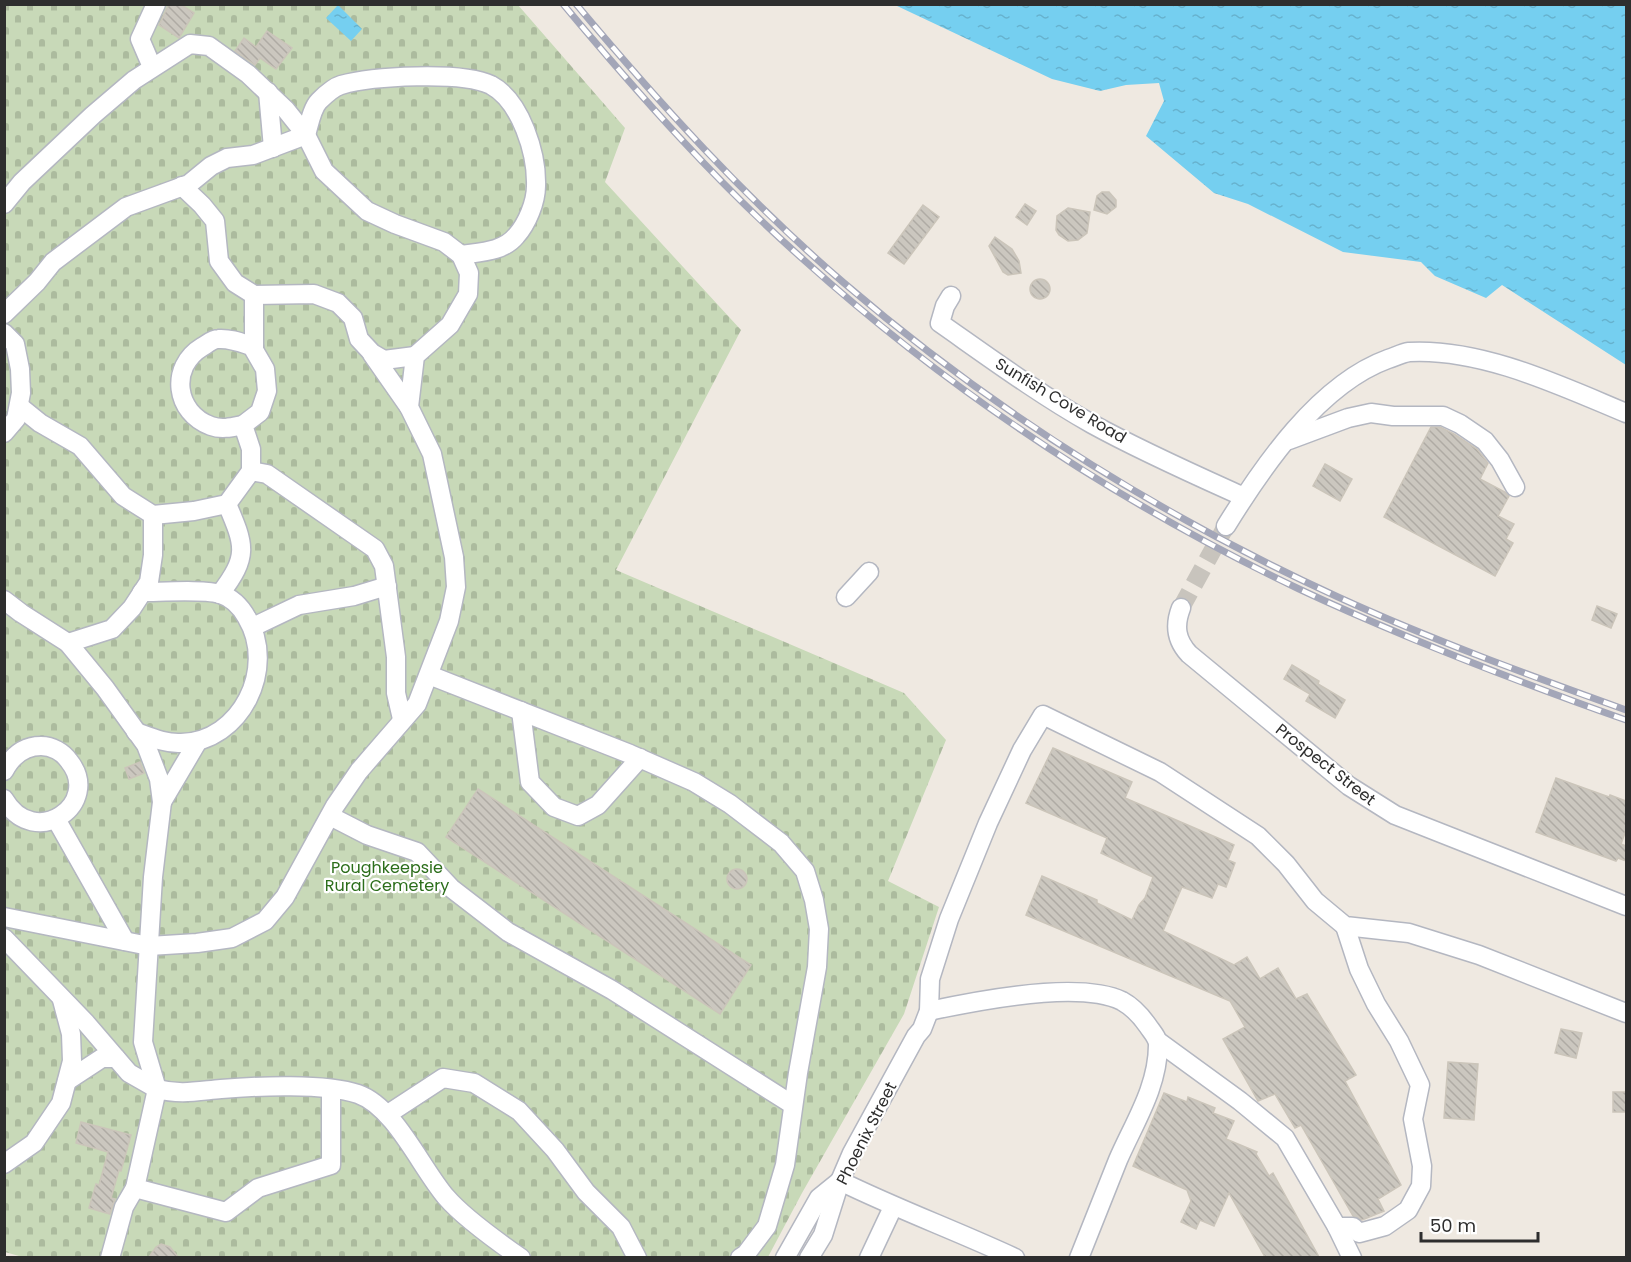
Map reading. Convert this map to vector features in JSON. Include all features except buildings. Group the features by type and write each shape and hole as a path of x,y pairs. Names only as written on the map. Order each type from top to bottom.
{"street":[{"path":"152,67 140,39 156,4"},
{"path":"4,204 22,182 93,115 152,67 190,44 209,46 248,74 286,110 306,135 324,171 367,211 444,242 461,255 469,273 468,294 450,325 415,356 384,360 372,353"},
{"path":"306,135 317,102 338,86 376,79 435,76 490,85 511,102 524,125 534,162 537,187 528,217 516,237 503,247 491,251 461,255"},
{"path":"268,92 273,148"},
{"path":"4,314 37,282 53,262 126,207 189,184 211,166 227,158 253,155 306,135"},
{"path":"4,917 149,946 232,938 265,921 285,897 330,816 359,771 417,704 449,621 456,587 454,557 432,454 409,407 372,353 358,339 352,318 338,303 314,294 254,295 235,283 219,261 215,221 182,186"},
{"path":"254,295 254,347 265,369 267,391 260,412 243,425 228,428 212,426 193,414 182,399 180,381 186,361 199,348 216,339 232,339 254,347"},
{"name":"Sunfish Cove Road","path":"951,296 940,323 1017,377 1092,423 1174,465 1244,497"},
{"path":"4,333 15,344 20,369 21,393 16,419 4,433"},
{"path":"1226,526 1244,497 1316,406 1338,387 1373,365 1408,352 1460,355 1530,374 1626,413"},
{"path":"409,407 415,356"},
{"path":"19,406 40,423 80,446 123,496 153,516 227,504 251,471 251,449 243,425"},
{"path":"1287,441 1348,418 1371,413 1393,416 1443,416 1460,424 1485,441 1500,460 1515,487"},
{"path":"251,471 267,474 375,549 384,566 396,657 396,693 402,719"},
{"path":"220,594 236,573 242,551 239,533 227,504"},
{"path":"68,643 88,639 112,629 132,608 149,582 153,555 153,516"},
{"path":"846,597 869,572"},
{"path":"253,627 298,605 354,596 387,586"},
{"path":"136,732 179,744 198,741 219,731 243,709 256,681 258,653 253,627 240,606 220,594 142,592"},
{"path":"4,600 13,614 68,643 105,688 146,745 159,780 162,802 153,877 143,1042 157,1089 135,1188 124,1207 110,1257"},
{"name":"Prospect Street","path":"1181,608 1177,620 1177,634 1179,641 1189,654 1349,786 1395,815 1626,903"},
{"path":"429,675 640,758 694,782 730,804 781,843 805,871 814,900 819,929 817,968 793,1105 785,1166 767,1226 746,1254 740,1257"},
{"path":"521,711 530,782 554,807 578,816 598,805 640,758"},
{"path":"1337,1227 1353,1227 1359,1233 1385,1226 1408,1210 1421,1186 1422,1166 1413,1119 1420,1085 1399,1041 1376,1004 1359,969 1345,926 1315,901 1286,864 1258,836 1160,772 1043,715 1022,750 988,823 949,919 930,979 929,1011 975,1001 1053,993 1100,994 1122,1001 1138,1012 1159,1042 1240,1101 1285,1138 1352,1257"},
{"path":"162,802 198,741"},
{"path":"4,771 19,753 30,747 43,746 55,749 66,756 74,766 78,778 78,790 74,802 56,819 43,823 31,822 19,817 4,799"},
{"path":"330,816 367,835 417,852 451,888 508,932 612,990 793,1105"},
{"path":"56,819 125,941"},
{"path":"1345,926 1409,933 1479,955 1626,1013"},
{"path":"4,938 129,1073 157,1089 174,1094 233,1088 320,1088 359,1094 388,1114 447,1198 481,1228 521,1257"},
{"path":"4,1164 34,1143 61,1103 72,1061 71,1034 62,999"},
{"name":"Phoenix Street","path":"809,1257 823,1235 840,1181 852,1153 922,1029 929,1011"},
{"path":"1079,1257 1119,1158 1146,1102 1157,1060 1159,1042"},
{"path":"67,1081 102,1058 116,1058"},
{"path":"388,1114 443,1078 474,1083 519,1111 555,1150 586,1192 621,1227 637,1257"},
{"path":"135,1188 226,1212 258,1188 331,1166 331,1089"},
{"path":"785,1257 819,1198 840,1181 893,1207 948,1227 1015,1257"},
{"path":"869,1257 893,1207"}],"green space":[{"name":"Poughkeepsie Rural Cemetery","path":"4,5 518,5 625,128 605,182 741,330 616,570 904,693 946,740 888,881 939,907 904,1014 768,1257 26,1258 5,1252"}],"water":[{"path":"338,5 362,29 351,41 326,18"},
{"path":"895,5 1626,5 1626,365 1502,285 1486,298 1435,276 1421,262 1343,252 1248,204 1214,193 1146,136 1164,101 1159,83 1126,85 1100,91 1052,79"}],"tunnel":[{"path":"1181,608 1226,526"}],"railway":[{"path":"563,4 679,137 772,231 861,310 919,356 1040,443 1167,520 1299,589 1461,659 1626,720"},
{"path":"576,4 704,149 772,218 900,330 1019,417 1143,496 1207,532 1338,597 1409,628 1626,710"}]}
